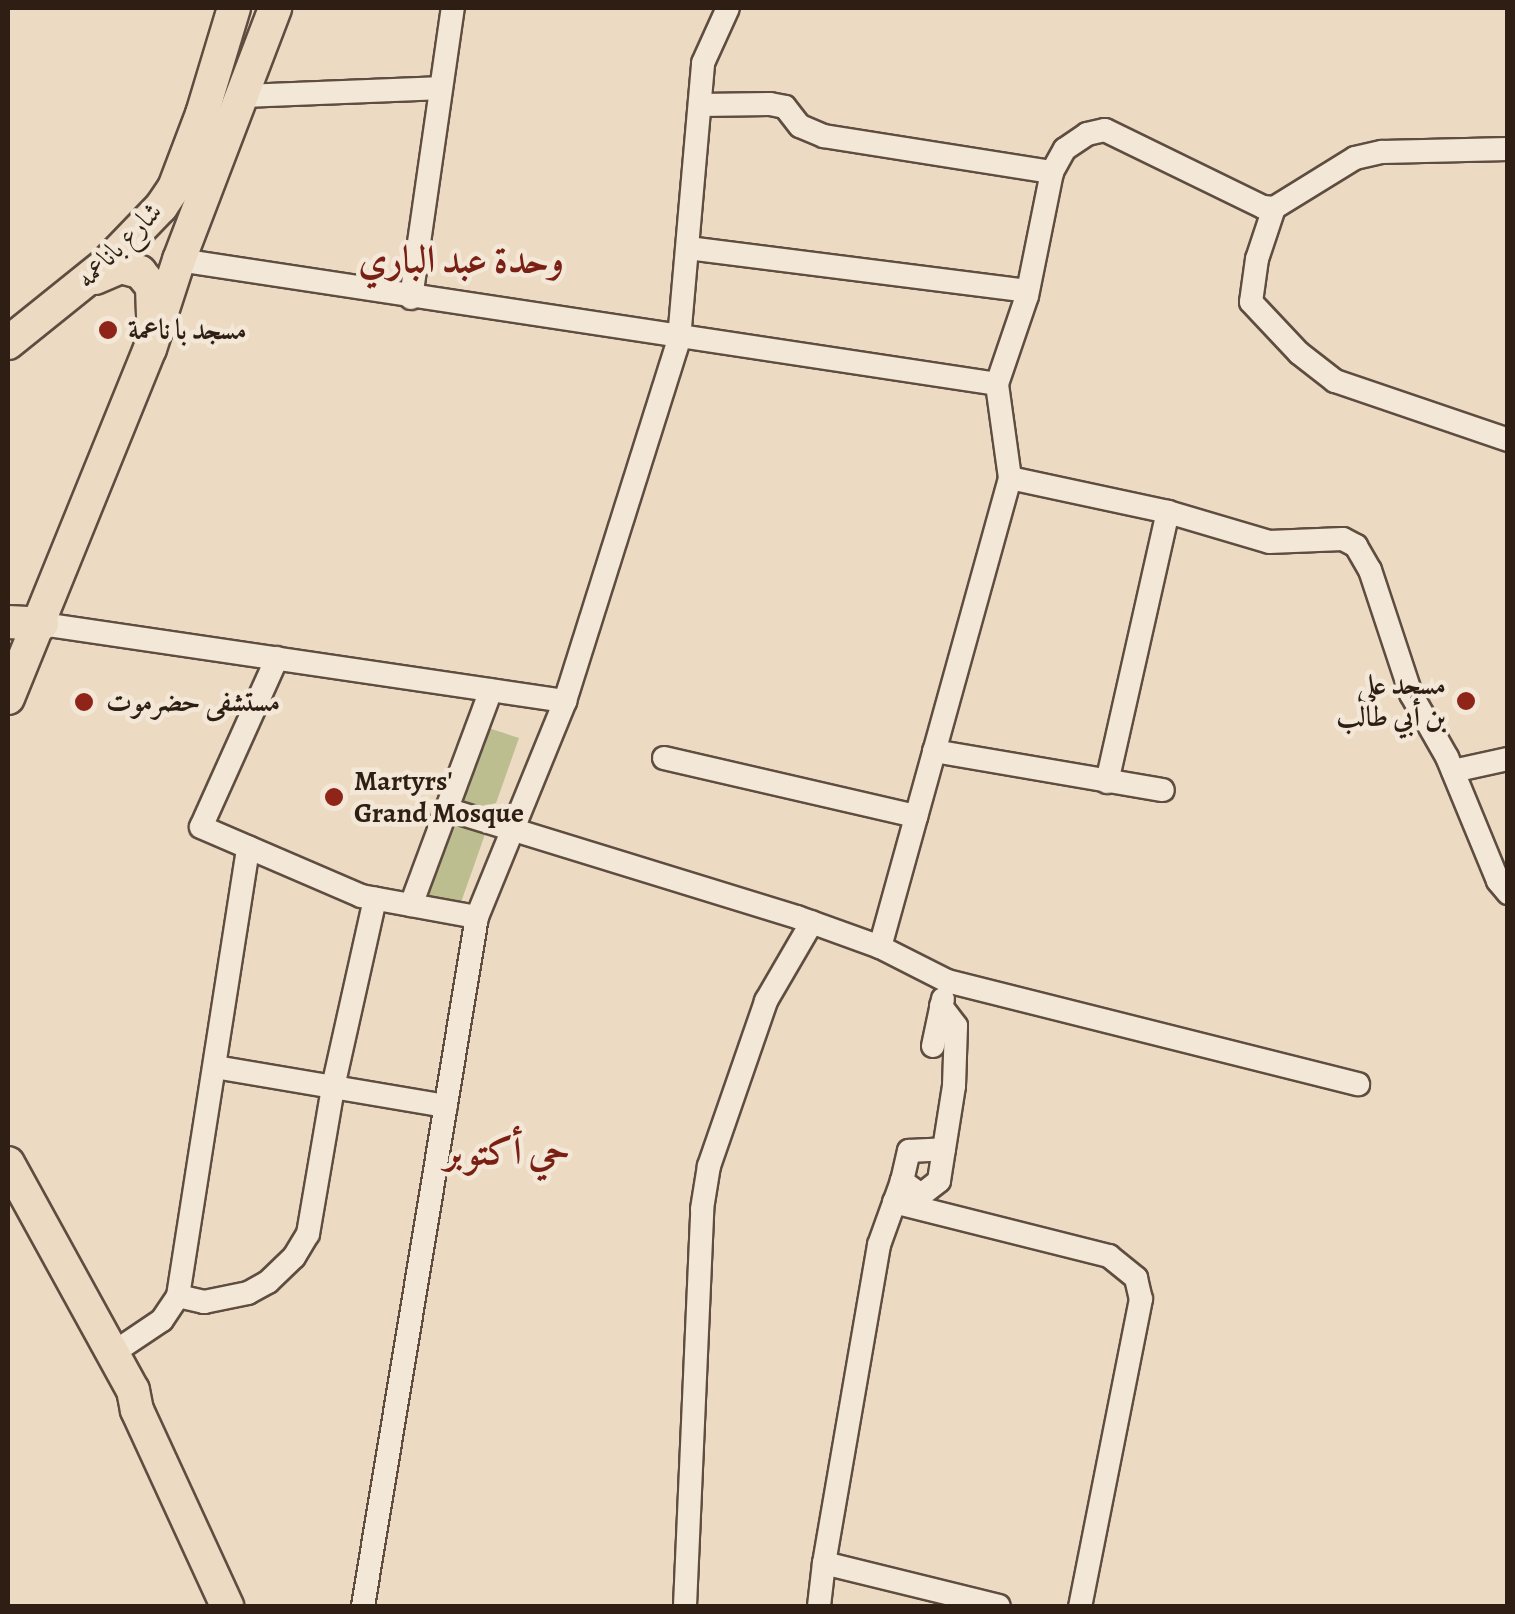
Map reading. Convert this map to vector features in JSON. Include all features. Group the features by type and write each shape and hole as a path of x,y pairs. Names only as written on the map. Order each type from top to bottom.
{"highway":[{"name":"شارع باناعمه","path":"8,343 146,227 174,188 202,114 234,8"},
{"path":"8,698 42,624 150,349 179,260 275,8"},
{"path":"8,320 40,299 75,290 111,268 140,272 154,297 150,349"},
{"path":"8,622 42,624"},
{"path":"8,1163 133,1390 137,1410 227,1606"},
{"path":"133,1390 150,1403 247,1606"}],"street":[{"path":"411,298 438,88 453,8"},
{"path":"363,1606 477,917 565,702 679,339 703,64 728,8"},
{"path":"242,96 438,88"},
{"path":"700,105 770,104 785,107 807,131 824,136 1052,172"},
{"path":"880,947 1010,478 997,384 1027,291 1052,172 1066,149 1087,134 1105,130 1274,208"},
{"path":"1508,149 1382,152 1355,158 1274,208 1257,259 1251,302 1299,353 1335,382 1508,440"},
{"path":"688,248 1027,291"},
{"path":"179,260 679,339 997,384"},
{"path":"1010,478 1168,512 1269,542 1343,540 1356,546 1370,570 1412,694 1452,770 1498,882 1508,894"},
{"path":"1107,782 1168,512"},
{"path":"42,624 565,702"},
{"path":"277,658 201,827 375,899 477,917"},
{"path":"410,905 491,690"},
{"path":"934,751 1163,790"},
{"path":"664,758 916,816"},
{"path":"1452,770 1508,759"},
{"path":"446,809 812,922 880,947 947,981 1358,1084"},
{"path":"113,1352 162,1320 178,1296 248,847"},
{"path":"178,1296 204,1302 232,1300 268,1282 294,1257 308,1234 333,1087 375,899"},
{"path":"685,1606 700,1248 709,1166 766,1001 812,922"},
{"path":"933,1046 947,981"},
{"path":"898,1191 921,1196 940,1181 954,1086 956,1026 941,1006"},
{"path":"215,1066 446,1106"},
{"path":"819,1606 878,1246 898,1191"},
{"path":"898,1191 1108,1256 1136,1278 1141,1299 1080,1606"},
{"path":"824,1564 1000,1606"}],"green space":[{"path":"470,722 519,738 459,908 401,900"}],"place":[{"name":"مسجد با ناعمة","path":"108,330"},
{"name":"مسجد علي بن أبي طالب","path":"1466,701"},
{"name":"مستشفى حضرموت","path":"84,702"},
{"name":"Martyrs' Grand Mosque","path":"334,797"}],"district":[{"name":"وحدة عبد الباري","path":"461,260"},
{"name":"حي أكتوبر","path":"507,1152"}]}
